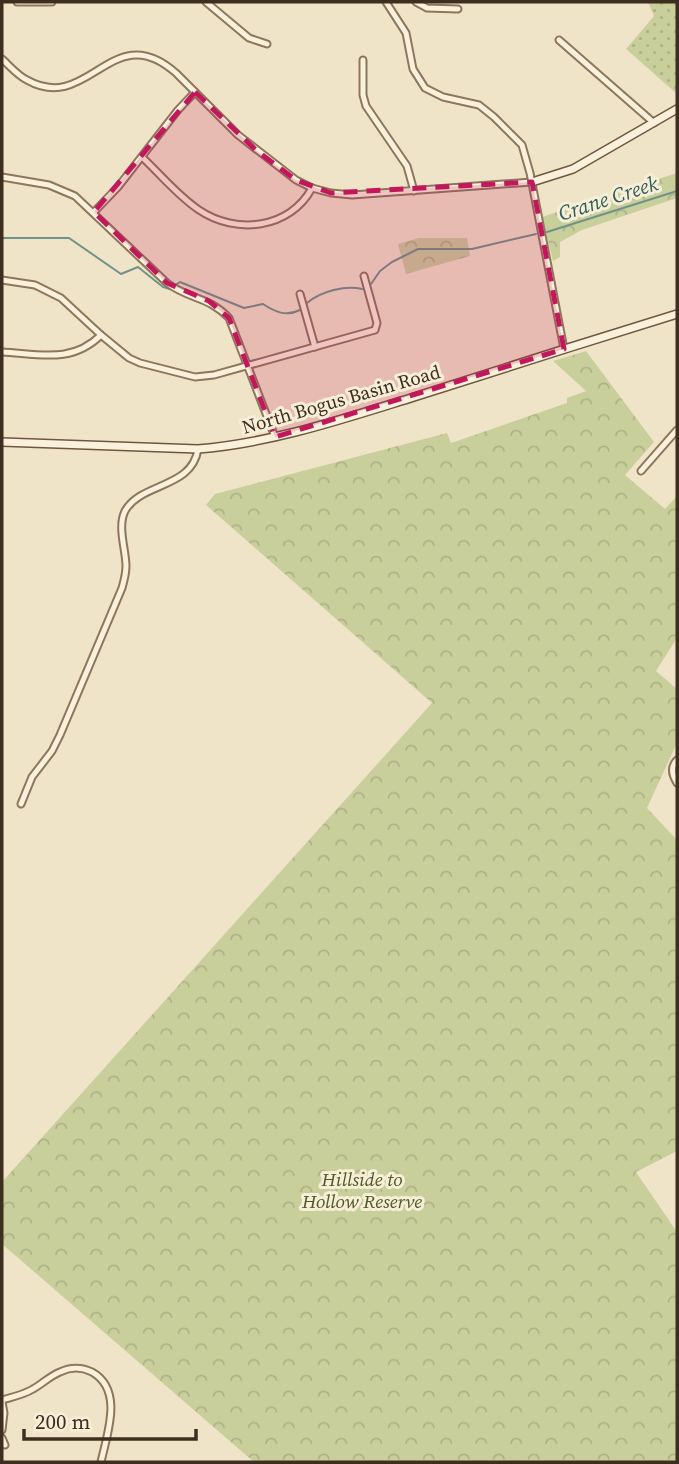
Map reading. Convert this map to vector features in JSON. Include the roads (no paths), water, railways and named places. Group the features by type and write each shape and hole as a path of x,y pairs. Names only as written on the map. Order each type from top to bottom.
{"street":[{"path":"17,2 52,2"},
{"path":"206,2 249,38 267,44"},
{"path":"386,2 406,33 413,69 425,88 443,97 479,104 522,145 532,182 564,349"},
{"path":"416,2 427,8 458,9"},
{"path":"559,40 654,123"},
{"path":"2,59 28,81 57,88 82,82 117,57 140,55 153,58 166,64 257,151 296,180 312,188 352,195 532,182 573,169 677,109"},
{"path":"363,60 363,95 366,106 407,166 414,191"},
{"path":"2,70 8,65"},
{"path":"94,212 143,158 178,110 195,93"},
{"path":"143,158 201,212 218,220 238,224 259,225 280,220 302,204 312,188"},
{"path":"2,177 63,189 94,212 167,283 188,296 208,301 229,318 275,438"},
{"path":"2,280 23,282 47,289 61,298 129,358 173,373 203,376 377,329 364,276"},
{"path":"300,294 314,347"},
{"name":"North Bogus Basin Road","path":"2,442 198,449 275,438 677,313"},
{"path":"2,352 71,354 90,346 101,335"},
{"path":"641,471 677,430"},
{"path":"21,804 32,777 52,751 60,735 122,588 127,569 123,516 127,508 137,500 188,471 198,449"},
{"path":"677,760 672,769 677,783"},
{"path":"2,1430 2,1401 31,1391 58,1372 71,1368 85,1369 98,1376 111,1396 101,1462"},
{"path":"2,1438 5,1445"}],"waterway":[{"name":"Crane Creek","path":"547,232 677,191"},
{"name":"Crane Creek","path":"371,284 380,271 392,262 418,249 472,249 536,234"},
{"name":"Crane Creek","path":"2,238 69,238 121,274 138,267 163,287 170,289"},
{"name":"Crane Creek","path":"177,284 180,282 244,308 263,304 281,313 300,310"},
{"name":"Crane Creek","path":"307,303 334,290 362,289"}],"park label":[{"name":"Hillside to Hollow Reserve","path":"362,1190"}]}
